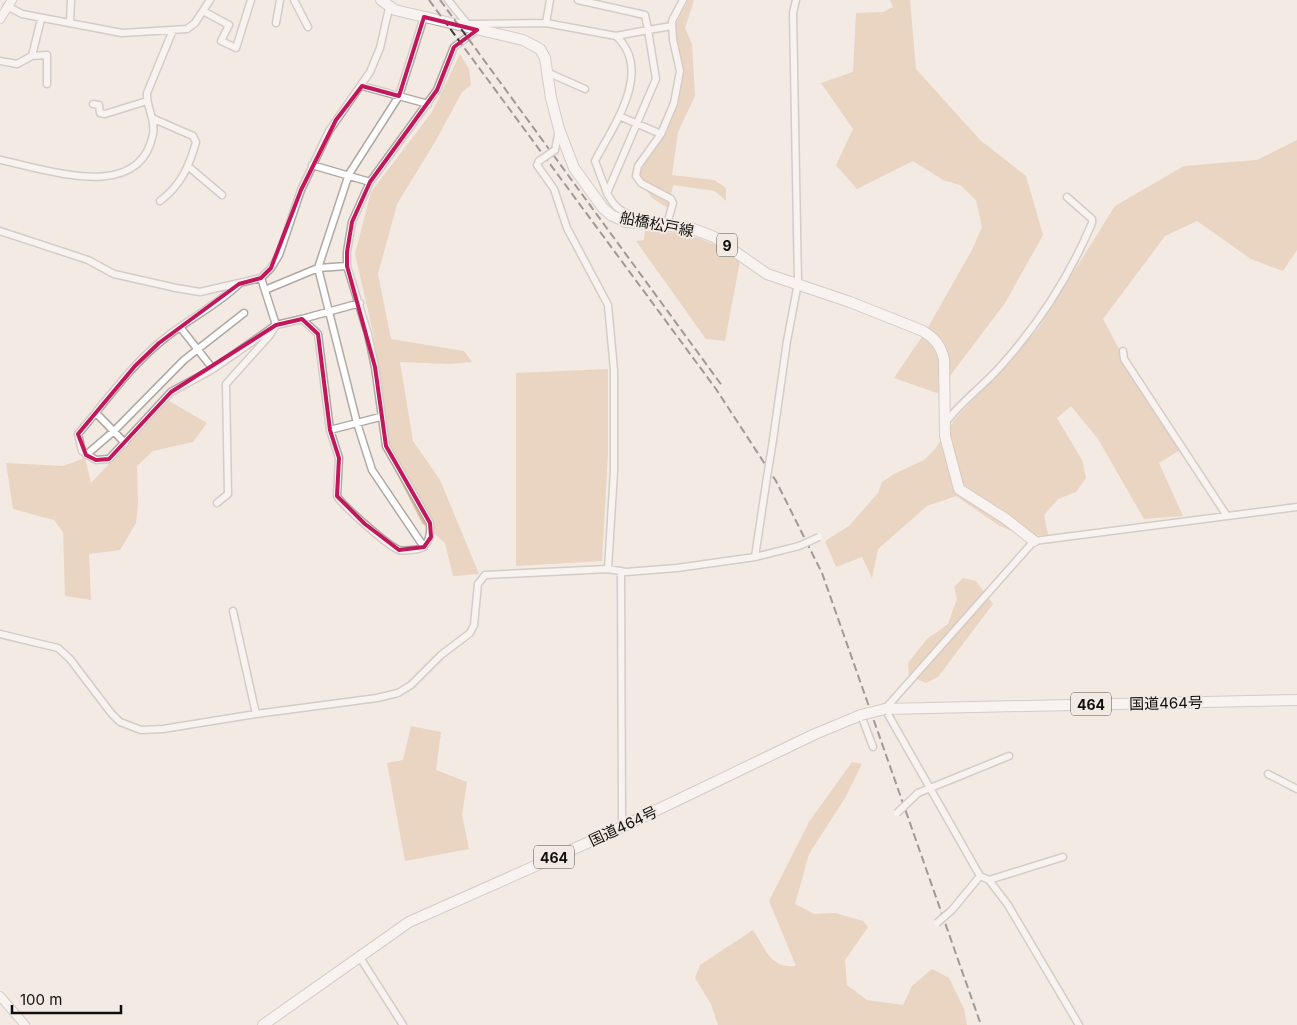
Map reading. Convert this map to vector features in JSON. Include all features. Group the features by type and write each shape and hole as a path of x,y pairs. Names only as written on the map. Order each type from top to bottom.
{"main road":[{"name":"船橋松戸線","path":"386,3 424,16 531,43 545,58 549,73 551,98 559,129 574,168 603,208 620,220 691,228 714,237 768,274 798,283 923,331 936,340 941,348 944,359 945,436 959,490 1006,518 1034,541"},
{"name":"国道464号","path":"885,709 1297,700"},
{"name":"464","path":"861,715 885,709"},
{"name":"国道464号","path":"263,1025 409,922 622,826 814,734 861,715"}],"street":[{"path":"70,22 71,0"},
{"path":"0,20 10,3 22,14 122,33 187,29 195,23 210,0"},
{"path":"203,11 229,25 221,42 236,48 251,0"},
{"path":"276,23 280,0"},
{"path":"294,0 308,27"},
{"path":"448,0 471,27"},
{"path":"546,23 550,0"},
{"path":"578,0 645,15 656,79 606,193"},
{"path":"667,224 673,203 671,199 641,183 636,176 638,166 661,134 674,102 680,71 672,21 683,0"},
{"path":"755,557 787,341 798,283 793,13 796,0"},
{"path":"0,231 88,260 114,274 200,292 262,278 271,268 278,255 312,165 336,120 362,86 380,48 386,3"},
{"path":"424,16 399,96 349,174 318,268 357,423 372,470 424,548"},
{"path":"32,56 42,18"},
{"path":"302,319 318,334 330,430 339,458 337,496 365,524 399,550 419,550 424,548 431,537 430,523 386,446 380,417 375,367 360,303 348,266 352,222 370,182 428,104 437,90 454,47 471,27 546,23 616,36 672,26"},
{"path":"0,160 80,176 122,174 136,166 147,154 153,133 154,119 147,101 147,93 173,30"},
{"path":"616,36 628,50 632,65 628,95 595,161 606,193 615,208 637,222"},
{"path":"0,60 17,64 32,56 47,55 47,84"},
{"path":"549,73 585,89"},
{"path":"362,86 428,104"},
{"path":"92,104 99,105 100,113 105,114 147,101"},
{"path":"618,116 661,134"},
{"path":"154,119 193,136 196,142 189,167 175,190 160,202"},
{"path":"559,129 555,150 539,161 537,165 554,189 567,228 608,305 614,370 614,471 608,569"},
{"path":"312,165 349,174 370,182"},
{"path":"189,167 222,195"},
{"path":"944,424 970,394 1001,366 1074,263 1092,223 1092,218 1067,197"},
{"path":"265,290 318,268 348,266"},
{"path":"217,503 228,494 226,384 270,335 276,325 262,278"},
{"path":"239,284 228,295 159,343 135,366 78,434 82,451 86,455 96,460 109,459 171,392 213,369 276,325 360,303"},
{"path":"86,455 114,431 184,360 244,313"},
{"path":"180,327 213,369"},
{"path":"1123,351 1124,359 1227,516"},
{"path":"96,412 125,443"},
{"path":"330,430 380,417"},
{"path":"1079,1025 1031,941 989,880 980,876 885,709 1034,541 1297,507"},
{"path":"0,634 58,648 70,659 120,722 132,727 149,730 163,729 256,714 377,698 406,689 441,654 470,633 474,625 478,584 485,575 521,571 608,569 626,572 677,568 755,557 799,546 819,536"},
{"path":"621,570 622,826"},
{"path":"233,611 256,714"},
{"path":"861,715 873,747"},
{"path":"897,813 918,793 1009,756"},
{"path":"1268,774 1297,789"},
{"path":"989,880 1063,857"},
{"path":"937,923 952,910 980,876"},
{"path":"359,956 403,1025"},
{"path":"0,996 25,1025"}],"highlighted area":[{"path":"424,17 477,30 454,47 437,90 370,182 352,222 347,252 347,266 375,367 386,446 430,523 431,537 424,547 399,550 365,524 337,496 339,458 330,430 318,334 302,319 276,325 171,392 109,459 96,460 86,455 78,434 135,366 159,343 239,284 261,278 271,268 301,190 336,120 362,86 399,96"}],"shaded area":[{"path":"688,0 694,0 685,28 692,44 695,96 678,132 672,175 714,180 726,188 726,201 715,191 673,185 668,208 652,198 637,178 680,78 674,28"},
{"path":"890,0 910,0 916,69 980,140 1026,176 1043,235 1005,303 937,393 894,378 926,331 973,248 982,227 976,200 960,185 943,180 913,161 857,189 836,165 853,129 821,83 853,72 856,13 883,12 893,7"},
{"path":"460,54 469,69 471,85 462,92 435,142 397,204 378,274 391,339 464,351 472,362 449,364 400,362 413,441 440,480 479,574 453,576 445,543 422,523 381,443 386,417 374,337 355,254 371,192 432,112"},
{"path":"1297,140 1297,250 1283,271 1251,259 1197,221 1165,236 1103,319 1149,405 1180,450 1159,463 1183,516 1144,519 1098,439 1071,406 1057,418 1082,460 1086,478 1076,492 1058,499 1044,515 1048,535 1038,535 1027,542 1021,535 1000,526 956,496 927,506 878,549 872,578 862,557 836,567 825,541 849,526 878,493 882,482 894,474 924,460 935,449 955,419 1038,329 1115,206 1184,166 1257,160"},
{"path":"645,231 695,237 716,246 740,261 725,341 706,339 636,241 644,240"},
{"path":"608,369 608,452 602,561 516,566 516,373"},
{"path":"169,401 207,423 193,442 153,451 137,466 138,503 136,523 120,550 89,554 91,600 65,596 63,532 54,520 13,509 6,463 63,466 85,458 91,483"},
{"path":"963,578 976,581 993,604 938,677 926,683 909,676 908,663 927,639 948,624 957,599 954,587"},
{"path":"411,726 441,732 436,770 467,782 462,815 469,849 405,861 387,763 403,760"},
{"path":"852,762 862,764 845,798 809,854 795,904 814,914 835,913 863,921 868,927 845,960 847,985 867,1000 903,1005 912,986 932,969 949,978 964,1009 967,1025 718,1025 711,1004 695,978 700,965 753,930 765,951 774,961 787,966 796,966 769,901 809,822"}],"railway":[{"path":"429,0 716,389 776,481 822,573 981,1025"},
{"path":"440,0 723,387"}]}
